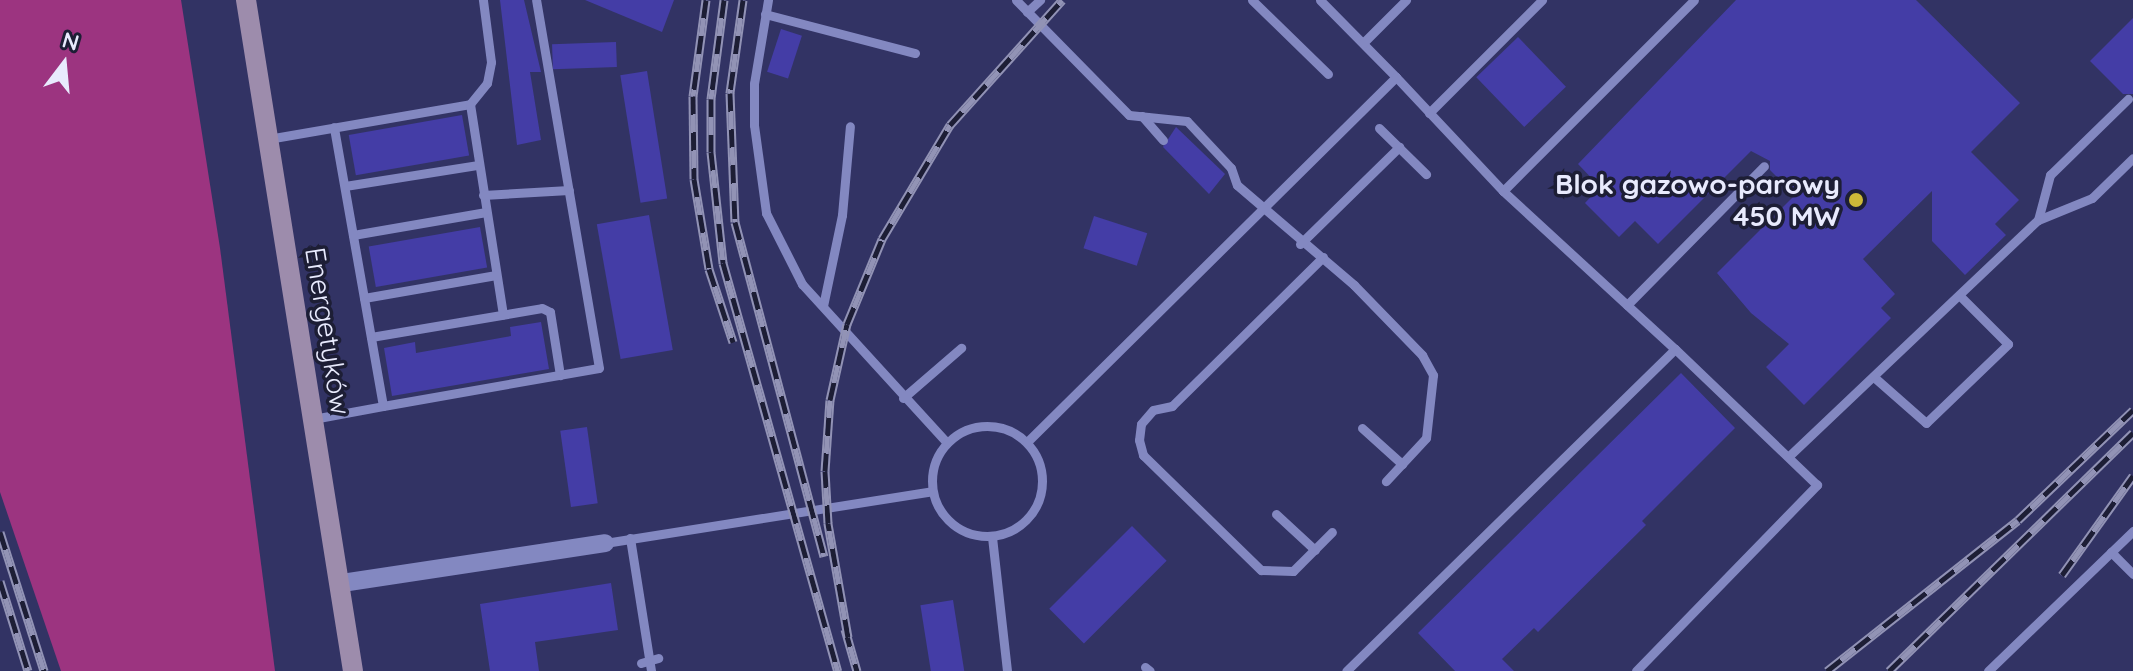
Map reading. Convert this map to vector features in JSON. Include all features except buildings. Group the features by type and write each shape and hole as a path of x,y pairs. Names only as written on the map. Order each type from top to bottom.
{"main road":[{"name":"Energetyków","path":"246,0 342,583 353,671"}],"street":[{"path":"342,583 605,543"}],"lane":[{"path":"268,139 470,104 487,83 491,62 483,0"},
{"path":"313,419 599,368 536,0"},
{"path":"768,0 754,125 766,213 788,262 903,398 947,443"},
{"path":"1016,0 1129,115 1187,121 1231,168 1237,185 1300,244 1323,257 1422,355 1433,375 1426,438 1386,481"},
{"path":"1027,12 1040,0"},
{"path":"1252,0 1328,74"},
{"path":"1320,0 1503,191 1817,485 1636,671"},
{"path":"1363,43 1406,0"},
{"path":"1429,113 1542,0"},
{"path":"1503,191 1694,0"},
{"path":"765,14 915,53"},
{"path":"1027,442 1396,77"},
{"path":"2038,220 2050,175 2128,99"},
{"path":"470,104 503,314"},
{"path":"1142,116 1163,140"},
{"path":"823,306 842,215 850,126"},
{"path":"334,127 383,406"},
{"path":"1379,128 1426,174"},
{"path":"1300,244 1399,147"},
{"path":"1789,456 1875,378 2038,220 2092,198 2133,158"},
{"path":"345,186 478,165"},
{"path":"1627,305 1764,166"},
{"path":"483,195 569,190"},
{"path":"353,235 486,212"},
{"path":"1323,257 1172,406 1153,410 1141,424 1139,440 1143,455 1261,570 1293,571 1332,532"},
{"path":"364,298 496,275"},
{"path":"1875,378 1926,423 2008,344 1960,296"},
{"path":"371,337 542,308 550,312 560,375"},
{"path":"903,398 961,348"},
{"path":"1346,671 1675,349"},
{"path":"981,426 1006,429 1027,442 1043,475 1042,492 1025,523 992,537 960,530 942,513 932,491 934,465 947,443 981,426"},
{"path":"1362,428 1402,464"},
{"path":"605,543 932,491"},
{"path":"1276,514 1315,550"},
{"path":"1988,671 2133,531"},
{"path":"992,537 1007,671"},
{"path":"630,538 651,671"},
{"path":"2111,552 2133,574"}],"shaded area":[{"path":"0,0 181,0 220,248 275,671 61,671 0,492"}],"railway":[{"path":"706,0 693,96 694,179 709,269 733,342"},
{"path":"724,0 711,99 711,152 723,263 838,671"},
{"path":"743,0 730,93 735,222 824,556"},
{"path":"848,637 828,523 825,471 830,400 847,324 882,239 950,125 1062,0"},
{"path":"1827,671 2018,520 2133,410"},
{"path":"1889,671 2133,433"},
{"path":"2062,575 2133,476"},
{"path":"0,532 44,671"},
{"path":"0,581 28,671"},
{"path":"845,629 857,671"}],"place":[{"name":"Blok gazowo-parowy 450 MW","path":"1856,200"}]}
